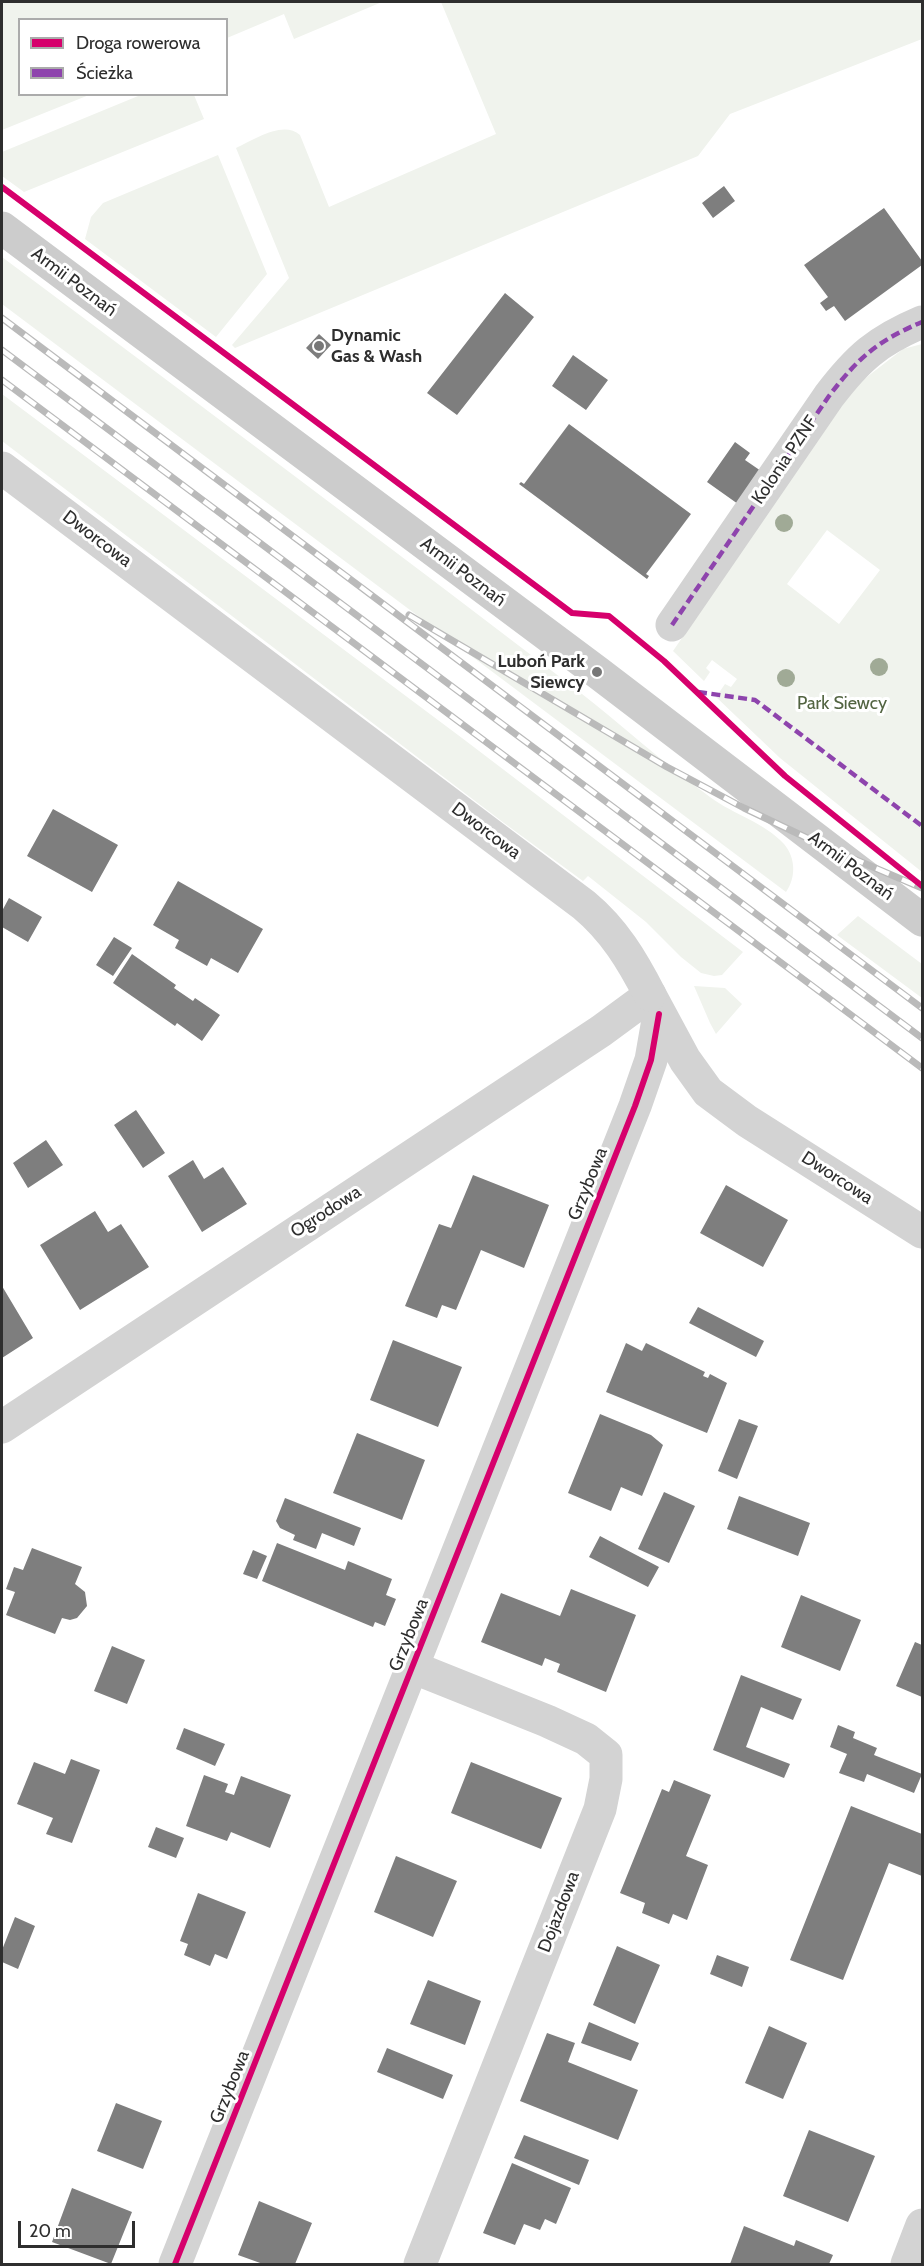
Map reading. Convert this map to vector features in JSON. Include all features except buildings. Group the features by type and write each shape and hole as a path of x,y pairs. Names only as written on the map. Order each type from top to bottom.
{"main road":[{"name":"Armii Poznań","path":"2,228 588,665 922,920"}],"street":[{"name":"Kolonia PZNF","path":"672,625 828,396 850,369 872,348 922,322"},
{"name":"Dworcowa","path":"2,468 584,904 615,935 697,1078 714,1096 747,1121 922,1232"},
{"name":"Ogrodowa","path":"2,1427 601,1031 654,1004"},
{"name":"Grzybowa","path":"175,2265 635,1106 651,1060 654,1004"},
{"name":"Dojazdowa","path":"412,1667 547,1721 586,1739 606,1755 606,1779 600,1809 420,2265"},
{"path":"907,2265 922,2225"}],"green space":[{"path":"2,2 382,2 294,39 284,14 228,38 228,18 18,18 18,96 87,96 2,130"},
{"path":"441,2 922,2 922,39 730,114 698,156 235,348 232,345 289,278 236,148 277,130 293,131 300,135 329,207 496,134"},
{"path":"138,96 194,96 204,119 24,192 2,176 2,152"},
{"path":"218,155 267,274 216,337 85,239 91,217 103,203"},
{"path":"2,257 577,690 693,784 719,803 776,836 788,850 793,862 792,881 786,892 2,304"},
{"name":"Park Siewcy","path":"922,344 922,872 780,758 716,697 725,684 731,687 737,679 712,660 706,668 710,672 704,681 673,651 854,387 903,349","holes":["827,530 880,570 839,624 787,584"]},
{"path":"2,394 462,738 743,952 722,975 701,973 681,957 646,922 588,876 583,881 504,823 2,441"},
{"path":"858,916 922,964 922,998 837,935"},
{"path":"694,986 725,988 742,1004 716,1034 710,1023"}],"railway":[{"path":"2,318 922,1008"},
{"path":"2,350 922,1038"},
{"path":"2,380 922,1068"},
{"path":"409,615 667,767 744,808 826,847 922,888"}],"marked path":[{"path":"672,625 839,383 859,361 880,344 922,322"},
{"path":"698,692 755,700 922,826"}],"cycle path":[{"path":"2,187 572,613 609,616 664,661 785,776 922,886"},
{"path":"175,2264 635,1106 651,1060 659,1014"}],"place":[{"name":"Dynamic Gas & Wash","path":"319,346"},
{"name":"Luboń Park Siewcy","path":"597,672"}]}
